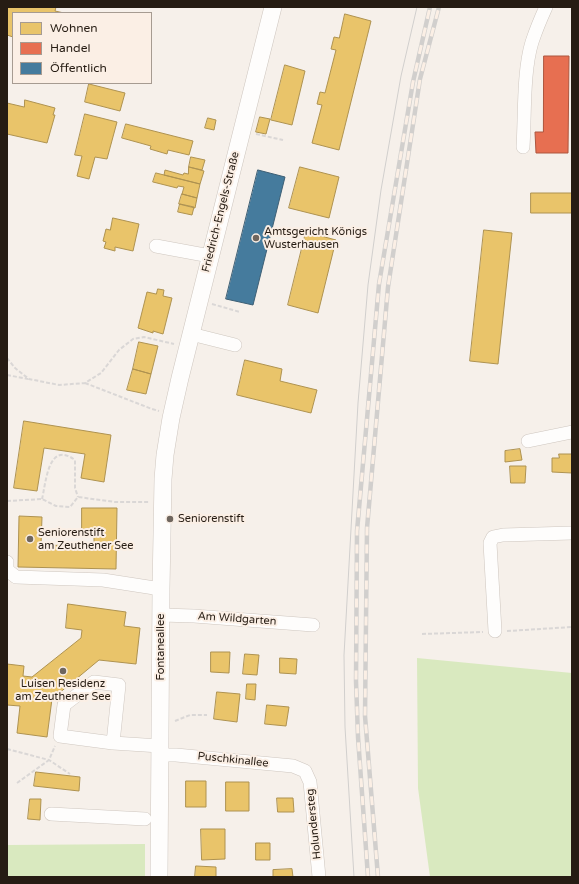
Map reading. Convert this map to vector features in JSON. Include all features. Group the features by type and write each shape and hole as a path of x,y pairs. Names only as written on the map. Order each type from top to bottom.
{"main road":[{"name":"Friedrich-Engels-Straße","path":"166,415 189,341 273,7"},
{"name":"Fontaneallee","path":"159,877 161,589 166,415"}],"street":[{"path":"523,147 526,78 532,42 546,7"},
{"path":"156,246 210,256"},
{"path":"189,341 235,345"},
{"path":"528,441 572,432"},
{"path":"495,631 490,543 494,537 503,535 572,533"},
{"path":"7,562 7,570 16,577 103,580 161,589"},
{"name":"Am Wildgarten","path":"161,616 200,617 313,625"},
{"path":"60,736 64,705 94,682 119,685 113,743"},
{"name":"Puschkinallee","path":"60,736 160,750 176,755 293,766 305,771"},
{"name":"Holundersteg","path":"305,771 310,782 319,877"},
{"path":"51,814 145,819"}],"path":[{"path":"253,133 283,140"},
{"path":"210,304 240,312"},
{"path":"85,383 101,373 119,350 133,339 144,337 189,341"},
{"path":"7,358 15,368 29,379"},
{"path":"7,375 59,385 85,383 166,415"},
{"path":"42,499 52,461 57,456 63,455 71,457 75,460 75,488 78,498"},
{"path":"7,501 42,499 56,506 70,507 78,498"},
{"path":"78,498 115,502 152,502"},
{"path":"172,721 190,715 207,715"},
{"path":"17,783 49,760 60,736"},
{"path":"7,749 49,760 70,774"}],"green space":[{"path":"417,658 572,673 572,877 430,877 418,788"},
{"path":"145,844 145,877 7,877 7,845"}],"building: Wohnen":[{"path":"7,7 56,7 55,11 60,12 12,12 12,37 7,35"},
{"path":"345,14 371,21 339,150 312,143 322,105 317,104 320,92 325,93 336,50 331,49 334,37 339,38"},
{"path":"285,65 305,71 292,125 271,120"},
{"path":"89,84 125,93 120,111 85,102"},
{"path":"25,100 55,108 53,115 55,115 47,143 7,134 7,103 24,107"},
{"path":"85,114 117,122 107,159 95,157 89,179 77,176 82,156 75,155"},
{"path":"260,117 270,119 266,134 256,132"},
{"path":"208,118 216,120 214,130 205,128"},
{"path":"126,124 193,141 189,155 168,150 167,154 150,149 151,146 122,138"},
{"path":"191,157 205,160 202,170 189,167"},
{"path":"189,167 204,171 200,184 164,175 165,170 183,175 184,173 188,174"},
{"path":"300,167 339,177 329,218 289,208"},
{"path":"156,173 200,184 197,198 182,194 184,187 178,186 177,188 153,182"},
{"path":"531,193 572,193 572,213 531,213"},
{"path":"182,194 197,198 195,208 179,204"},
{"path":"180,204 194,207 192,215 178,212"},
{"path":"113,218 139,224 133,251 115,247 115,251 104,248 106,242 103,241 106,229 110,230"},
{"path":"484,230 512,233 498,364 470,361"},
{"path":"306,232 336,240 318,313 288,305"},
{"path":"158,289 164,290 163,296 172,298 163,334 153,331 153,333 138,328 147,292 156,294"},
{"path":"139,342 158,346 151,374 133,369"},
{"path":"245,360 282,369 280,381 317,390 311,413 237,395"},
{"path":"133,369 151,374 146,394 127,390"},
{"path":"24,421 111,435 104,482 81,478 85,454 44,448 37,491 14,488"},
{"path":"520,449 522,460 505,462 505,451"},
{"path":"559,454 572,454 572,473 552,472 552,458 559,458"},
{"path":"510,466 526,466 525,483 511,483"},
{"name":"Seniorenstift am Zeuthener See","path":"82,508 117,508 116,569 18,567 19,516 42,517 41,545 94,546 94,534 82,533"},
{"name":"Luisen Residenz am Zeuthener See","path":"68,604 126,612 124,626 140,628 136,664 99,660 52,699 47,737 17,733 20,706 7,705 7,664 24,666 23,676 32,677 81,638 82,630 66,628"},
{"path":"211,652 230,652 229,673 211,672"},
{"path":"245,654 259,655 257,675 243,674"},
{"path":"280,658 297,659 296,674 280,673"},
{"path":"247,684 256,684 255,700 246,699"},
{"path":"217,692 240,694 237,722 214,719"},
{"path":"267,705 289,707 286,726 265,724"},
{"path":"36,772 80,777 79,791 34,786"},
{"path":"186,781 206,781 206,807 186,807"},
{"path":"226,782 249,782 249,811 226,811"},
{"path":"277,798 293,798 294,812 278,812"},
{"path":"30,799 41,799 40,820 28,819"},
{"path":"201,829 225,829 225,859 202,860"},
{"path":"256,843 270,843 270,860 256,860"},
{"path":"196,866 216,867 216,877 195,877"},
{"path":"292,869 293,877 273,877 273,870"}],"building: Handel":[{"path":"544,56 569,56 568,153 536,153 535,132 543,132"}],"building: Öffentlich":[{"name":"Amtsgericht Königs Wusterhausen","path":"258,170 285,177 253,305 226,299"}],"tram line":[{"path":"354,877 345,727 344,655 358,403 368,285 381,190 401,76 417,7"}],"railway":[{"path":"368,877 358,737 356,681 357,531 379,284 413,82 430,7"},
{"path":"378,877 365,716 367,528 388,287 420,79 439,7"}],"place":[{"name":"Amtsgericht Königs Wusterhausen","path":"256,238"},
{"name":"Seniorenstift","path":"170,519"},
{"name":"Seniorenstift am Zeuthener See","path":"30,539"},
{"name":"Luisen Residenz am Zeuthener See","path":"63,671"}]}
